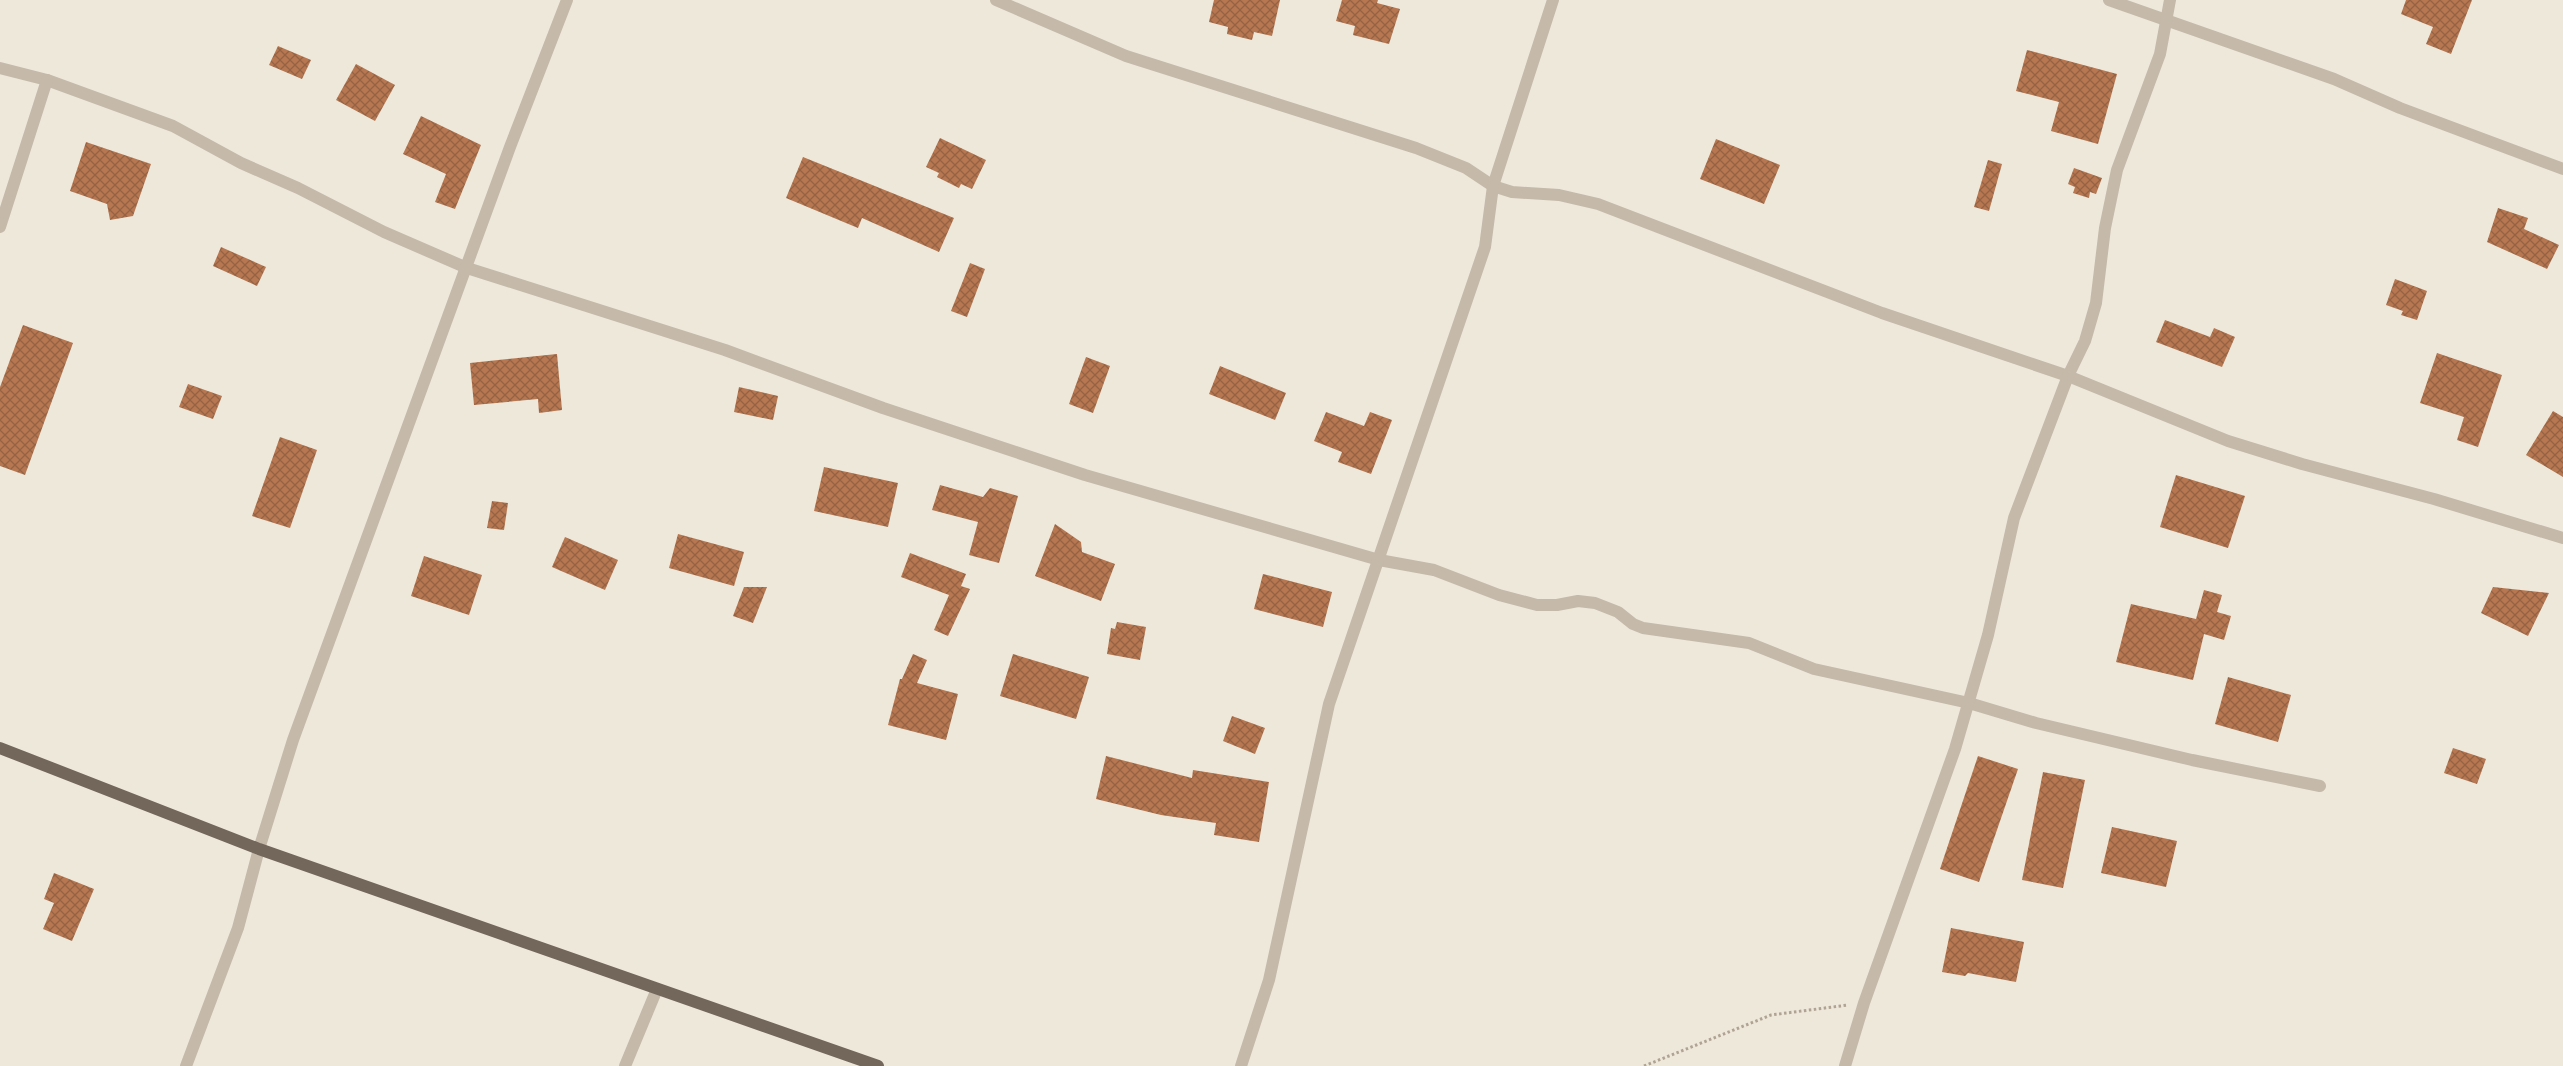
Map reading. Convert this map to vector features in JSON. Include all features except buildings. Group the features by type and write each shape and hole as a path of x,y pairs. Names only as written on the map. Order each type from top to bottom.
{"main road":[{"path":"0,748 259,849 878,1066"}],"street":[{"path":"186,1066 238,928 259,849 293,740 567,0"},
{"path":"996,0 1126,56 1416,148 1466,168 1493,186 1512,192 1559,195 1598,204 1882,313 2068,376 2228,441 2302,464 2434,498 2563,538"},
{"path":"1241,1066 1269,980 1329,704 1485,247 1493,186 1553,0"},
{"path":"2109,0 2334,80 2400,108 2563,169"},
{"path":"1845,1066 1864,1003 1955,749 1988,635 2014,518 2068,376 2085,341 2096,304 2106,228 2117,170 2160,54 2170,0"},
{"path":"0,68 47,80 173,126 242,164 298,188 384,232 467,268 725,350 883,408 1085,476 1379,560 1434,570 1499,594 1537,604 1557,606 1578,601 1595,603 1618,612 1633,624 1643,628 1749,643 1814,669 1969,703 2036,723 2183,758 2320,786"},
{"path":"0,228 47,80"},
{"path":"625,1066 657,989"}],"path":[{"path":"1644,1066 1771,1015 1864,1003"}]}
